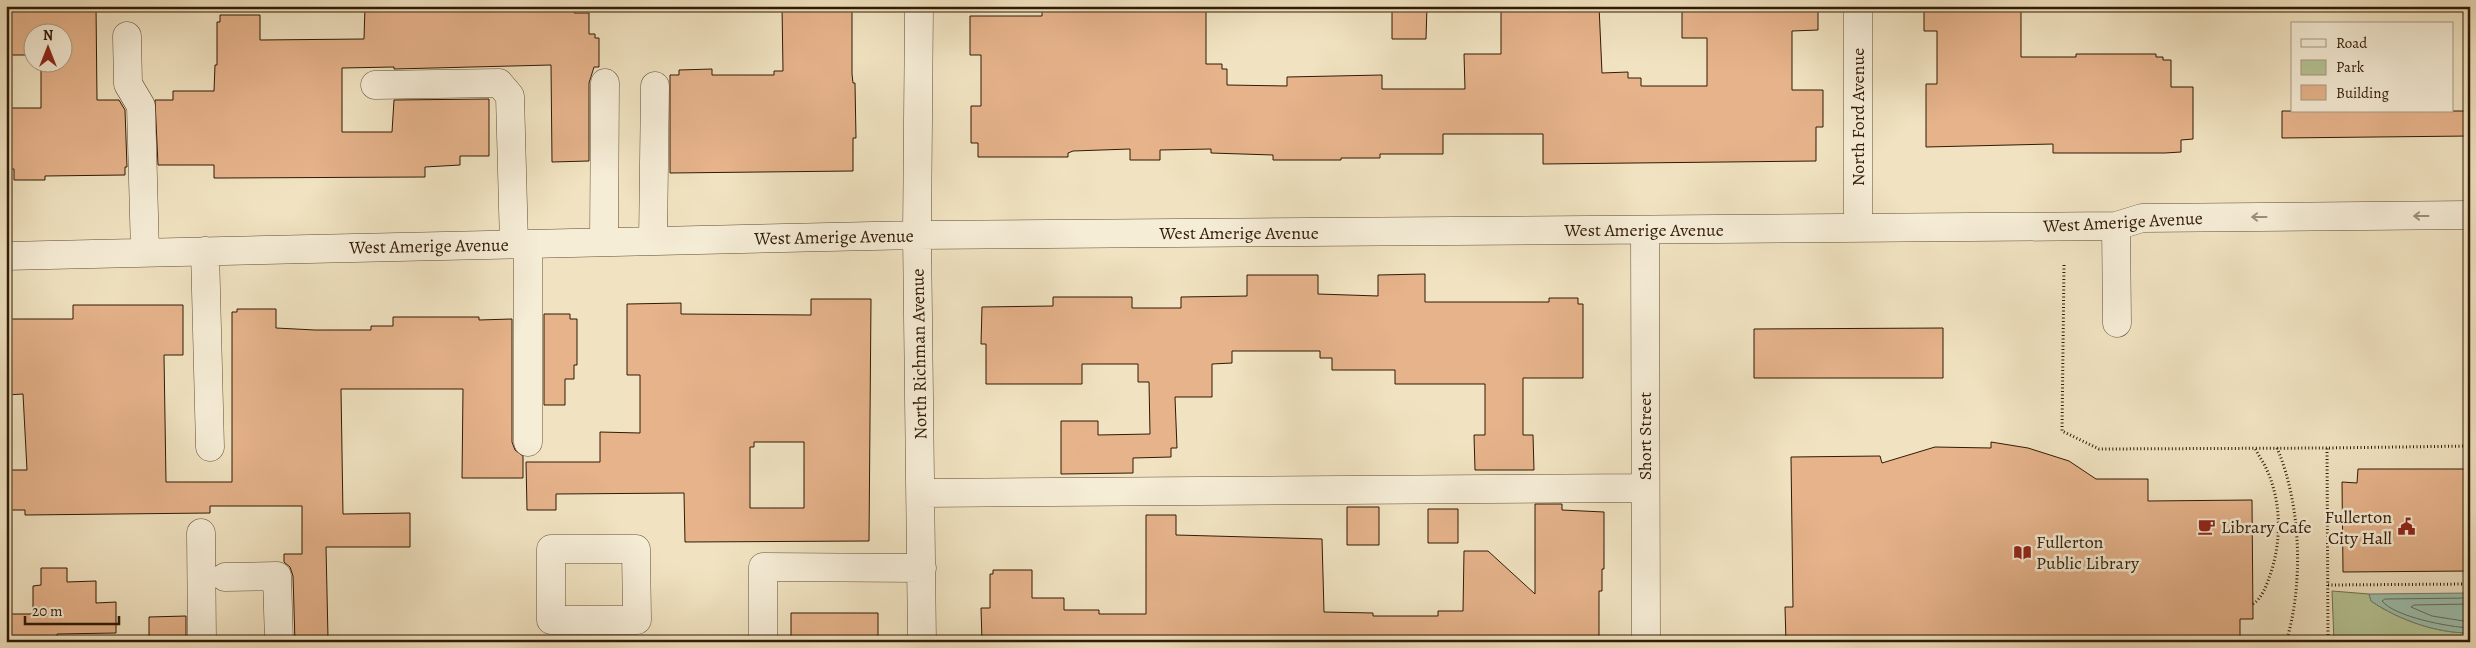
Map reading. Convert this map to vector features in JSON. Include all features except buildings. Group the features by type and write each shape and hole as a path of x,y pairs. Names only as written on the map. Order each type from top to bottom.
{"street":[{"name":"North Richman Avenue","path":"919,6 918,235 922,642"},
{"name":"North Ford Avenue","path":"1858,6 1858,228"},
{"path":"127,36 128,84 141,106 145,252"},
{"path":"375,85 499,83 510,96 521,244 528,442"},
{"path":"604,242 605,83"},
{"path":"653,241 655,86"},
{"name":"West Amerige Avenue","path":"6,256 918,235 2116,226 2142,218 2470,215"},
{"path":"2116,226 2117,323"},
{"name":"Short Street","path":"1645,230 1646,642"},
{"path":"205,251 210,447"},
{"path":"921,493 1645,488"},
{"path":"201,533 202,642"},
{"path":"763,642 763,567 922,568"},
{"path":"225,576 277,576 279,642"}],"path":[{"path":"2064,264 2062,432 2098,449 2470,446"},
{"path":"2253,604 2262,594 2272,570 2278,540 2278,526 2271,483 2267,469 2255,448"},
{"path":"2277,448 2290,491 2297,541 2295,592 2291,626 2286,642"},
{"path":"2327,448 2328,642"},
{"path":"2328,585 2470,584"}],"green space":[{"path":"2332,591 2369,594 2371,601 2382,608 2418,624 2444,631 2470,633 2470,642 2334,642"}],"water":[{"path":"2470,593 2470,633 2444,631 2418,624 2382,608 2371,601 2369,594"}],"place":[{"name":"Library Cafe","path":"2207,527"},
{"name":"Fullerton City Hall","path":"2406,527"},
{"name":"Fullerton Public Library","path":"2022,552"}]}
